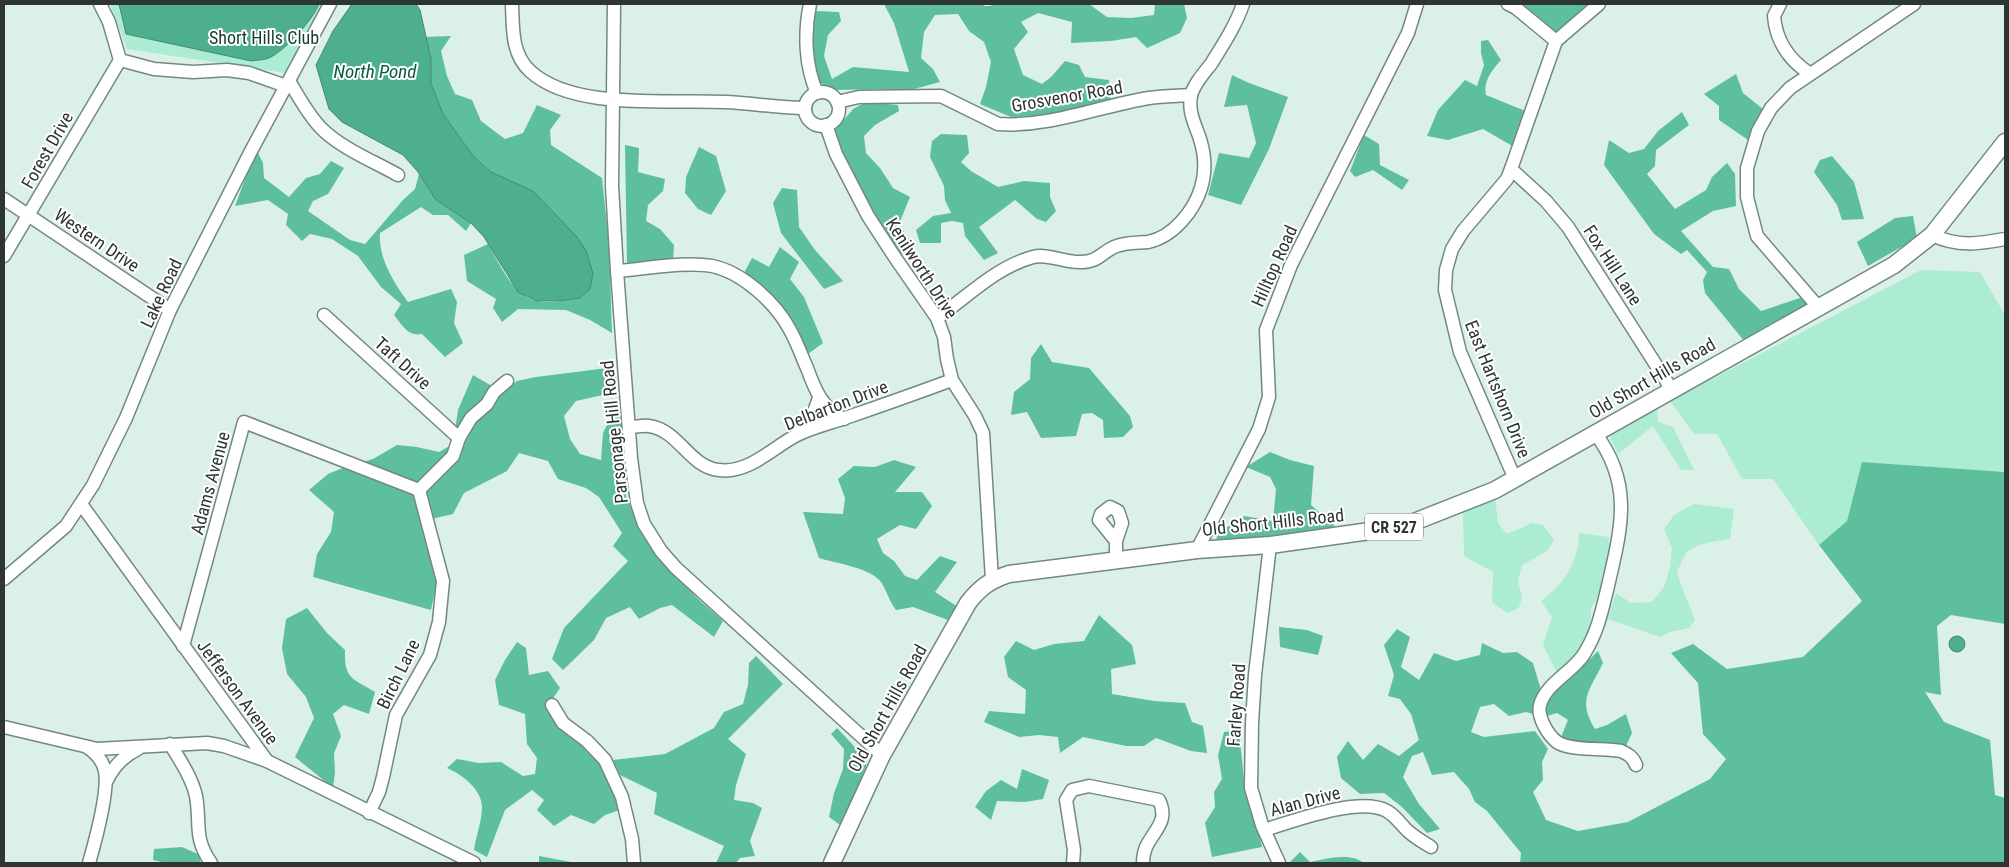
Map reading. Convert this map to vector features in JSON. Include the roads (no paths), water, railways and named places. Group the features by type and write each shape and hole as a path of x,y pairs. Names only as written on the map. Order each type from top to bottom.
{"main road":[{"name":"Old Short Hills Road","path":"832,863 882,755 968,603 977,590 992,580 1009,574 1116,560 1197,550 1270,545 1384,529 1414,522 1472,501 1515,479 1894,266 1932,235 2005,142"}],"street":[{"path":"100,4 109,22 120,60 154,69 193,72 227,70 288,83 322,130 398,175"},
{"name":"Lake Road","path":"4,579 66,526 93,485 126,418 170,310 330,4"},
{"path":"512,4 514,36 520,60 530,71 545,82 564,91 612,100 753,103 785,108 805,108"},
{"name":"Parsonage Hill Road","path":"614,4 612,186 631,458 637,503 644,524 661,551 686,578 882,755"},
{"path":"810,4 806,30 807,49 812,82 817,93"},
{"path":"937,318 996,274 1016,263 1035,256 1062,261 1089,262 1097,259 1113,247 1156,240 1173,229 1191,210 1203,179 1203,153 1199,137 1190,117 1191,95 1224,43 1243,4"},
{"name":"Hilltop Road","path":"1197,550 1259,429 1268,397 1269,380 1265,348 1266,330 1288,274 1408,33 1417,4"},
{"path":"1508,4 1522,12 1556,41 1599,4"},
{"path":"1780,4 1774,16 1779,38 1790,57 1809,73"},
{"path":"1819,308 1757,236 1746,197 1747,168 1758,131 1780,97 1809,73 1914,4"},
{"name":"East Hartshorn Drive","path":"1515,479 1460,352 1445,290 1446,270 1452,249 1463,232 1507,179 1556,41"},
{"name":"Forest Drive","path":"4,256 120,60"},
{"path":"817,93 828,93 837,102 837,117 826,125 818,125 811,122 807,117 805,108 808,99 817,93"},
{"name":"Grosvenor Road","path":"837,102 859,97 940,96 998,124 1006,125 1042,121 1150,98 1191,95"},
{"name":"Kenilworth Drive","path":"826,125 836,154 868,216 937,318 944,337 946,359 952,380 975,416 982,433 992,580"},
{"name":"Fox Hill Lane","path":"1511,170 1546,201 1568,228 1672,390"},
{"name":"Western Drive","path":"4,200 170,310"},
{"path":"1932,235 1945,241 1960,244 2005,239"},
{"path":"617,272 694,264 712,266 730,272 746,281 774,309 789,328 819,398 830,410 844,418"},
{"name":"Taft Drive","path":"324,315 459,438"},
{"name":"Delbarton Drive","path":"630,427 650,426 666,432 699,462 707,467 719,470 749,464 771,453 797,435 952,380"},
{"path":"419,490 453,456 459,438 471,418 487,404 494,392 508,381"},
{"path":"797,435 811,420 819,398"},
{"name":"Adams Avenue","path":"183,646 244,422 419,490"},
{"path":"1595,434 1608,453 1618,476 1622,507 1620,536 1599,625 1580,661 1556,682 1543,698 1539,712 1543,723 1556,741 1564,745 1621,751 1628,754 1636,765"},
{"name":"Birch Lane","path":"369,813 381,784 396,715 430,656 439,622 443,581 419,490"},
{"name":"Jefferson Avenue","path":"81,504 267,761 369,813 474,863"},
{"path":"1116,541 1116,560"},
{"name":"Farley Road","path":"1270,545 1255,675 1251,740 1251,788 1264,830 1278,863"},
{"path":"552,705 563,723 587,741 605,760 622,797 632,838 634,863"},
{"path":"4,727 97,749 207,743 224,746 267,761"},
{"path":"80,744 92,750 102,762 106,777 89,863"},
{"path":"170,744 192,784 196,796 198,832 202,850 211,863"},
{"path":"105,784 117,764 126,756 143,747"},
{"path":"1073,863 1074,850 1066,800 1072,790 1089,786 1159,800 1163,809 1160,824 1145,849 1143,863"},
{"name":"Alan Drive","path":"1264,830 1348,806 1370,806 1384,810 1397,818 1417,839 1431,847"}],"water":[{"name":"Short Hills Club","path":"119,4 319,4 305,26 277,53 269,58 251,61 126,34"},
{"name":"North Pond","path":"352,4 416,4 420,10 431,59 431,83 443,114 474,157 491,172 533,191 577,237 586,251 593,273 590,289 580,298 559,301 537,301 518,292 484,237 471,223 436,200 418,172 403,155 342,122 329,109 316,65 333,31"},
{"path":"1957,636 1963,638 1965,644 1963,650 1957,652 1951,650 1949,644 1951,638"}]}
